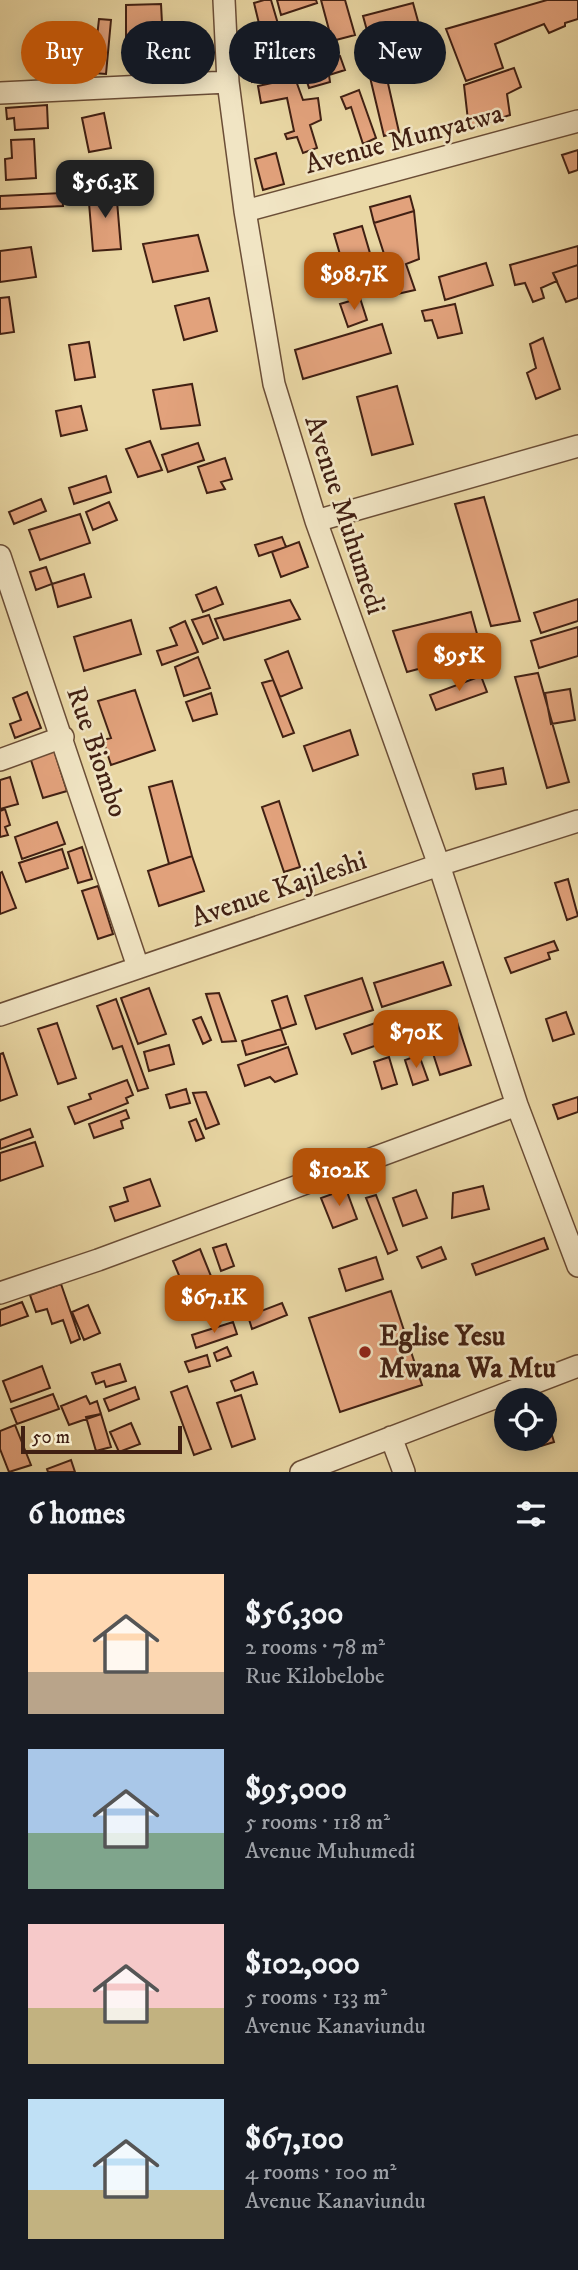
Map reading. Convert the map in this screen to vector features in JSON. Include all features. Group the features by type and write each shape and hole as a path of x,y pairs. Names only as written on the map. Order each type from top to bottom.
{"street":[{"name":"Avenue Muhumedi","path":"224,0 228,82 245,212 274,384 316,521 439,865 517,1105 578,1266"},
{"path":"0,93 228,82"},
{"name":"Avenue Munyatwa","path":"245,212 578,121"},
{"path":"316,521 578,446"},
{"name":"Rue Biombo","path":"0,556 63,737 138,967"},
{"path":"0,760 63,737"},
{"name":"Avenue Kajileshi","path":"0,1015 439,865 578,821"},
{"path":"0,1293 98,1260 517,1105"},
{"path":"301,1472 578,1366"},
{"path":"391,1437 404,1472"}],"building":[{"path":"271,0 277,21 258,21 254,3"},
{"path":"277,0 316,0 317,3 281,15"},
{"path":"321,0 345,0 354,35 340,39 340,21 327,21"},
{"path":"547,0 578,0 578,19 549,33 544,24 495,44 503,68 466,81 446,29"},
{"path":"413,3 418,21 364,21 363,16"},
{"path":"161,4 162,21 126,21 126,5"},
{"path":"111,20 107,63 107,21 99,21"},
{"path":"340,56 345,70 340,72"},
{"path":"514,68 521,87 507,94 510,115 469,129 464,85"},
{"path":"297,84 303,100 318,98 321,120 310,125 317,148 303,153 297,137 287,139 285,134 294,131 287,98 261,103 258,86"},
{"path":"372,84 388,84 399,132 384,136"},
{"path":"359,90 376,138 363,144 351,107 346,109 341,97"},
{"path":"47,105 48,128 15,130 14,118 7,119 6,108"},
{"path":"104,113 111,148 89,152 82,118"},
{"path":"34,139 36,178 6,180 5,159 12,158 11,140"},
{"path":"578,150 578,170 569,173 562,155"},
{"path":"276,153 284,184 263,190 255,159"},
{"path":"116,189 121,249 93,251 88,191"},
{"path":"62,193 63,206 0,209 0,196"},
{"path":"410,196 414,211 374,223 370,207"},
{"path":"414,211 419,259 406,264 415,290 397,294 374,223"},
{"path":"362,226 372,260 344,268 334,234"},
{"path":"198,235 208,271 153,282 143,244"},
{"path":"578,246 578,265 553,273 557,281 541,288 544,298 533,302 525,283 515,285 510,265"},
{"path":"31,247 36,277 0,282 0,251"},
{"path":"486,263 493,285 445,300 439,277"},
{"path":"578,265 578,298 566,302 553,273"},
{"path":"355,272 360,288 331,296 326,280"},
{"path":"9,297 14,332 0,334 0,298"},
{"path":"209,298 217,331 184,340 175,306"},
{"path":"360,298 367,320 348,327 340,304"},
{"path":"455,304 462,333 438,338 432,320 425,321 422,311"},
{"path":"382,324 391,353 303,379 295,350"},
{"path":"543,338 560,389 536,399 527,373 536,368 530,344"},
{"path":"89,342 95,377 75,380 69,345"},
{"path":"192,384 200,425 161,429 153,390"},
{"path":"397,386 413,444 372,455 357,397"},
{"path":"81,406 87,430 61,436 56,411"},
{"path":"150,441 162,470 138,477 126,449"},
{"path":"198,443 204,460 168,472 162,455"},
{"path":"225,458 232,479 221,482 225,489 207,493 198,467"},
{"path":"106,476 111,492 74,504 69,488"},
{"path":"484,497 520,621 491,626 455,504"},
{"path":"41,499 46,511 14,524 9,512"},
{"path":"109,502 117,520 93,530 86,512"},
{"path":"80,514 90,543 40,560 29,530"},
{"path":"282,537 286,547 259,556 255,545"},
{"path":"299,542 308,567 281,577 272,552"},
{"path":"46,567 52,584 36,590 30,572"},
{"path":"84,574 91,597 58,607 52,584"},
{"path":"216,587 223,604 203,612 196,595"},
{"path":"578,599 578,621 541,633 534,613"},
{"path":"290,600 300,619 224,640 215,619"},
{"path":"471,612 482,652 407,672 393,631"},
{"path":"209,615 218,638 203,644 192,620"},
{"path":"131,620 141,654 84,671 74,637"},
{"path":"185,621 198,652 162,665 157,651 177,645 170,628"},
{"path":"578,627 578,656 539,668 531,641"},
{"path":"288,651 302,688 280,697 265,660"},
{"path":"198,657 210,688 184,696 175,667"},
{"path":"538,673 569,782 547,788 515,677"},
{"path":"481,676 487,692 436,710 430,695"},
{"path":"273,680 294,733 283,737 262,683"},
{"path":"570,689 575,720 551,724 545,693"},
{"path":"135,690 155,750 111,765 103,740 111,738 98,701"},
{"path":"27,692 41,728 15,738 10,724 21,720 13,698"},
{"path":"211,693 217,714 193,721 186,702"},
{"path":"350,730 358,755 313,771 304,746"},
{"path":"54,750 67,791 43,798 30,757"},
{"path":"503,768 506,784 476,789 473,774"},
{"path":"10,777 18,804 0,809 0,780"},
{"path":"172,781 192,856 169,864 149,787"},
{"path":"279,801 300,867 284,872 262,807"},
{"path":"5,809 10,825 5,827 8,835 0,837 0,811"},
{"path":"57,822 65,844 22,859 15,837"},
{"path":"82,847 92,879 78,883 68,852"},
{"path":"62,849 68,868 26,882 19,863"},
{"path":"192,856 204,891 159,906 148,871"},
{"path":"2,872 16,908 0,914 0,873"},
{"path":"568,879 578,916 567,920 555,883"},
{"path":"98,886 113,934 98,939 82,891"},
{"path":"554,941 558,950 548,953 550,959 511,973 505,958"},
{"path":"443,962 451,985 382,1007 374,983"},
{"path":"362,978 373,1010 316,1029 305,996"},
{"path":"149,988 166,1034 138,1044 121,998"},
{"path":"219,993 236,1041 222,1042 206,994"},
{"path":"287,996 296,1024 281,1029 272,1001"},
{"path":"116,999 148,1088 138,1091 122,1046 113,1049 97,1006"},
{"path":"566,1012 574,1034 553,1041 546,1019"},
{"path":"201,1017 211,1040 203,1044 193,1020"},
{"path":"378,1022 386,1042 352,1054 344,1034"},
{"path":"457,1022 471,1065 440,1075 426,1032"},
{"path":"57,1023 76,1078 58,1084 38,1029"},
{"path":"281,1029 286,1044 246,1055 242,1041"},
{"path":"408,1032 415,1046 403,1051 397,1037"},
{"path":"169,1045 174,1064 149,1071 144,1052"},
{"path":"288,1047 297,1074 275,1082 270,1077 245,1086 238,1065"},
{"path":"3,1053 17,1095 0,1101 0,1054"},
{"path":"419,1055 428,1080 413,1085 405,1060"},
{"path":"389,1057 397,1084 382,1089 374,1062"},
{"path":"127,1080 133,1095 126,1098 128,1103 75,1124 68,1107 91,1099 89,1094"},
{"path":"186,1089 190,1103 170,1108 166,1095"},
{"path":"206,1092 219,1124 206,1129 193,1093"},
{"path":"578,1097 578,1112 558,1119 553,1105"},
{"path":"126,1110 129,1118 121,1121 123,1128 94,1138 89,1124"},
{"path":"196,1119 204,1138 196,1141 189,1122"},
{"path":"30,1129 33,1137 0,1149 0,1140"},
{"path":"35,1142 43,1166 0,1181 0,1153"},
{"path":"150,1179 160,1206 115,1221 110,1207 128,1201 124,1188"},
{"path":"483,1186 489,1209 452,1218 453,1193"},
{"path":"346,1189 357,1219 333,1228 321,1198"},
{"path":"416,1190 427,1218 403,1226 393,1198"},
{"path":"376,1195 397,1250 388,1254 366,1198"},
{"path":"544,1238 548,1249 476,1275 472,1264"},
{"path":"226,1244 234,1266 221,1271 213,1248"},
{"path":"441,1247 446,1259 422,1268 417,1257"},
{"path":"200,1249 215,1286 188,1297 173,1261"},
{"path":"376,1257 383,1279 346,1291 339,1269"},
{"path":"61,1284 80,1339 71,1343 63,1320 52,1324 47,1309 36,1312 30,1295"},
{"name":"Eglise Yesu Mwana Wa Mtu","path":"391,1291 422,1385 340,1412 309,1318"},
{"path":"22,1302 28,1316 0,1326 0,1310"},
{"path":"282,1303 287,1315 252,1329 248,1316"},
{"path":"88,1305 100,1333 84,1340 72,1312"},
{"path":"233,1322 237,1334 196,1348 192,1335"},
{"path":"227,1347 231,1356 217,1361 214,1353"},
{"path":"207,1355 210,1366 189,1372 185,1362"},
{"path":"120,1364 126,1381 106,1387 104,1381 96,1384 92,1373"},
{"path":"42,1366 50,1388 11,1402 3,1381"},
{"path":"253,1372 257,1384 235,1391 231,1381"},
{"path":"187,1386 211,1449 194,1455 171,1392"},
{"path":"135,1387 139,1399 109,1411 104,1399"},
{"path":"53,1394 59,1409 17,1424 11,1409"},
{"path":"241,1395 255,1439 232,1447 217,1403"},
{"path":"86,1396 90,1404 97,1401 101,1414 69,1425 61,1406"},
{"path":"101,1414 111,1447 96,1451 86,1417"},
{"path":"131,1423 140,1444 119,1452 110,1432"},
{"path":"15,1425 31,1465 9,1472 0,1449 0,1431"},
{"path":"71,1460 75,1472 48,1472 47,1469"}],"place":[{"name":"Eglise Yesu Mwana Wa Mtu","path":"365,1352"}]}
